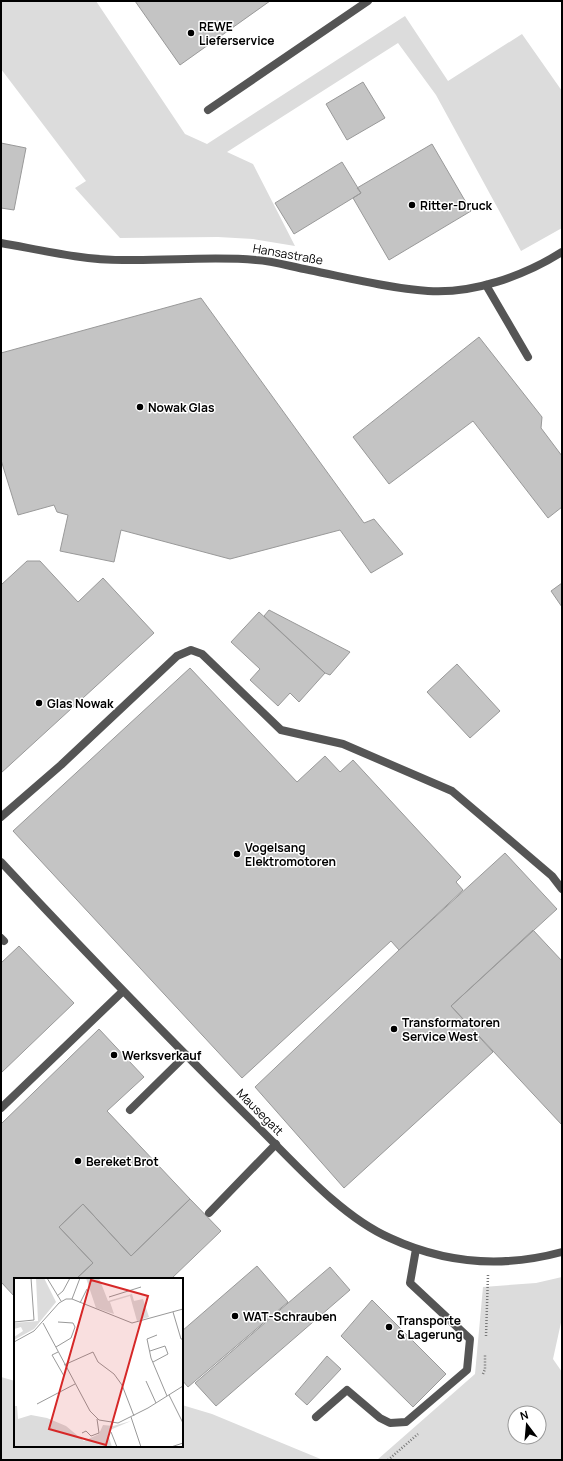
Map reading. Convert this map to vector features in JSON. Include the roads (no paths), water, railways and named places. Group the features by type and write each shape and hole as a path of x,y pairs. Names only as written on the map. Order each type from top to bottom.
{"street":[{"path":"208,110 368,1"},
{"name":"Hansastraße","path":"1,243 77,256 122,260 224,258 258,260 380,285 430,291 486,285 527,271 562,252"},
{"path":"486,285 528,357"},
{"path":"1,817 60,766 177,656 191,650 202,654 281,730 343,744 452,791 552,876 562,889"},
{"name":"Mausegatt","path":"1,862 122,992 276,1144 349,1212 388,1237 416,1249 438,1256 488,1263 523,1260 562,1252"},
{"path":"1,1108 122,992"},
{"path":"130,1110 186,1055"},
{"path":"209,1213 276,1144"},
{"path":"316,1417 347,1390 380,1418 390,1423 406,1422 467,1370 470,1339 410,1282 416,1249"}],"place":[{"name":"REWE Lieferservice","path":"191,33"},
{"name":"Ritter-Druck","path":"412,205"},
{"name":"Nowak Glas","path":"140,407"},
{"name":"Glas Nowak","path":"39,703"},
{"name":"Vogelsang Elektromotoren","path":"237,854"},
{"name":"Transformatoren Service West","path":"394,1029"},
{"name":"Werksverkauf","path":"114,1055"},
{"name":"Bereket Brot","path":"78,1161"},
{"name":"WAT-Schrauben","path":"235,1316"},
{"name":"Transporte & Lagerung","path":"389,1327"}]}
